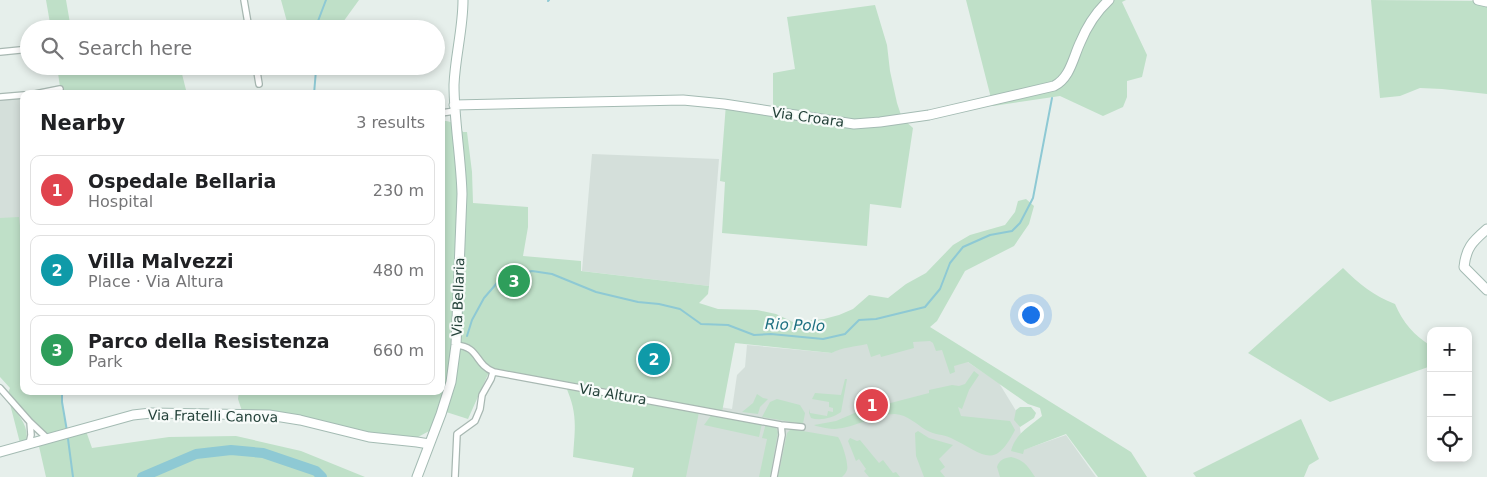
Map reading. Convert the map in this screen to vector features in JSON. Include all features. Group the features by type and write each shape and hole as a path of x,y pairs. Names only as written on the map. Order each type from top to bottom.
{"street":[{"path":"244,0 247,20"},
{"name":"Via Bellaria","path":"417,477 451,382 456,345 462,194 454,74 463,0"},
{"name":"Via Croara","path":"455,108 682,100 726,104 854,124 921,116 1061,83 1067,76 1091,20 1109,0"},
{"path":"1478,0 1487,2"},
{"path":"0,52 20,50"},
{"path":"258,75 259,84"},
{"path":"55,90 60,89"},
{"path":"0,98 20,96"},
{"path":"445,112 455,108"},
{"path":"1487,229 1478,236 1466,252 1464,267 1487,290"},
{"path":"455,477 457,434 474,420 480,409 482,395 493,372 482,366 472,349 456,345"},
{"name":"Via Altura","path":"493,372 781,425 802,427"},
{"path":"0,388 48,439"},
{"name":"Via Fratelli Canova","path":"0,452 133,415 151,413 269,415 300,420 369,437 429,444"},
{"path":"32,424 33,443"},
{"path":"32,424 31,435 33,443"},
{"path":"774,477 782,436 781,425"}],"shaded area":[{"path":"60,85 61,90 35,90"},
{"path":"20,93 20,233 0,237 0,97"},
{"path":"592,154 719,159 709,286 582,271"},
{"path":"923,332 999,383 1018,414 1023,450 1066,435 1096,477 674,477 689,402 732,409 737,375 745,367 747,345 832,353 846,344"}],"green space":[{"path":"46,0 66,0 69,20 49,20"},
{"path":"281,0 359,0 345,20 287,20"},
{"path":"966,0 1126,0 1122,2 1147,55 1142,77 1127,81 1127,97 1123,107 1103,116 1060,96 993,106"},
{"path":"1371,0 1487,1 1487,94 1420,88 1400,96 1380,98"},
{"path":"875,5 887,45 897,103 902,118 913,128 901,208 870,204 867,246 722,233 725,182 720,181 726,104 773,110 773,73 795,69 787,17"},
{"path":"58,75 182,75 186,90 60,90"},
{"path":"445,121 456,125 463,132 467,132 472,172 473,203 528,207 528,227 523,256 581,261 581,271 709,286 708,294 699,303 718,309 757,310 776,314 793,322 824,319 839,315 853,309 869,295 888,298 906,284 926,273 953,245 970,235 1005,225 1015,212 1018,201 1026,199 1034,206 1029,224 1014,246 965,271 937,321 930,327 1131,452 1147,477 1098,477 1066,434 1024,450 1023,454 1011,451 1019,435 1042,416 1040,408 1028,404 968,362 954,366 955,372 950,374 942,350 936,351 933,343 930,341 913,342 914,348 881,357 880,354 871,357 867,344 844,348 832,353 735,343 722,412 577,387 647,404 699,412 686,477 632,477 634,468 573,457 574,412 565,385 489,372 468,419 443,411 433,429 418,437 382,436 288,413 243,414 238,395 445,395"},
{"path":"19,217 20,395 62,395 67,430 49,435 39,431 7,395 10,388 0,377 0,218"},
{"path":"1343,268 1367,289 1395,304 1410,328 1427,343 1427,367 1330,402 1248,353"},
{"path":"974,371 979,375 969,390 962,409 958,407 961,416 1010,421 1015,430 1008,443 1001,451 994,455 980,453 951,438 929,432 908,418 895,414 880,416 835,429 814,425 836,421 878,403 879,406 929,393 929,390 965,384"},
{"path":"845,379 847,379 841,412 826,418 811,418 809,409 810,413 827,416 828,411 833,412 833,408 829,407 829,402 812,399 815,393 841,395"},
{"path":"757,394 768,399 760,407 758,414 742,412 753,403"},
{"path":"777,399 800,405 805,413 803,424 762,417 770,402"},
{"path":"10,404 20,416 25,426 26,441 20,443"},
{"path":"1020,407 1031,407 1036,413 1034,418 1020,427 1014,420 1016,410"},
{"path":"712,414 762,423 759,437 704,425"},
{"path":"1301,419 1319,459 1309,465 1304,477 1196,477 1193,473"},
{"path":"766,423 776,428 778,432 770,477 759,477 767,439 762,438"},
{"path":"791,429 838,437 847,463 847,470 844,475 842,477 778,477 787,433"},
{"path":"86,431 92,448 169,437 236,436 301,451 365,477 46,477 38,442"},
{"path":"918,431 929,438 953,445 939,459 945,467 940,471 945,477 924,477 916,456 915,433"},
{"path":"850,438 857,441 860,440 879,463 883,460 893,473 896,472 900,477 869,477 859,459 856,461 848,441"},
{"path":"1011,457 1025,464 1035,477 1000,477 997,467 999,463"}],"waterway":[{"path":"318,20 326,0"},
{"path":"314,90 316,75"},
{"name":"Rio Polo","path":"467,336 472,320 484,298 497,283 513,275 532,271 552,274 596,292 680,309 701,324 728,325 754,335 771,334 823,339 845,334 859,320 876,319 925,307 940,289 950,263 963,247 990,235 1012,231 1020,223 1033,198 1052,98"},
{"path":"62,395 67,431"},
{"path":"68,439 73,477"},
{"path":"142,477 196,454 231,450 263,453 316,471 322,477"}],"place":[{"name":"Parco della Resistenza","path":"514,281"},
{"name":"Villa Malvezzi","path":"654,359"},
{"name":"Ospedale Bellaria","path":"872,405"}]}
